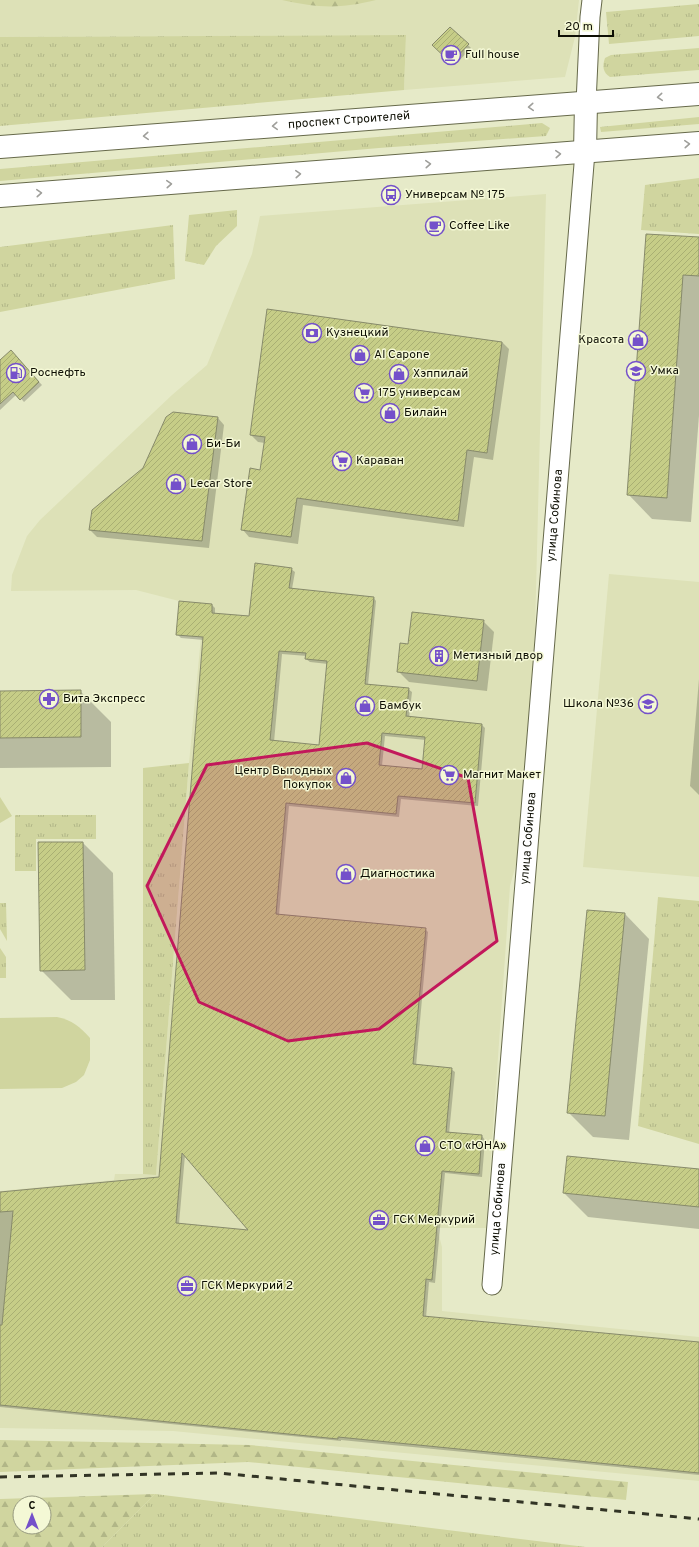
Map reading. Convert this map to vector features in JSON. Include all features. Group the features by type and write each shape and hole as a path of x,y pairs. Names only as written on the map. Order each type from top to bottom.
{"main road":[{"name":"проспект Строителей","path":"0,147 699,94"},
{"path":"585,152 586,103"},
{"path":"0,196 699,143"}],"street":[{"path":"586,103 592,0"},
{"name":"улица Собинова","path":"492,1285 585,152"}],"highlighted area":[{"path":"367,743 468,778 497,941 379,1029 288,1041 199,1002 147,886 207,765"}],"shaded area":[{"path":"0,0 579,0 575,37 565,77 404,90 406,35 0,37"},
{"path":"546,194 535,630 520,850 510,886 486,1228 437,1228 442,1247 442,1311 699,1337 699,1481 173,1431 0,1428 0,1191 114,1180 115,1174 156,1174 189,763 201,637 222,638 224,614 212,613 212,604 179,601 136,590 11,591 12,575 27,536 40,520 172,395 207,365 252,254 260,216"},
{"name":"Школа №36","path":"609,574 699,582 699,877 583,867"}],"green space":[{"path":"282,0 376,0 351,5 318,6"},
{"path":"699,4 699,36 609,44 606,12"},
{"path":"406,35 404,90 0,126 0,37"},
{"path":"699,48 699,70 610,77 604,69 605,58 611,55"},
{"path":"699,117 699,124 601,132 600,127"},
{"path":"542,123 550,128 546,136 379,148 0,181 0,169"},
{"path":"699,178 699,234 641,230 645,185"},
{"path":"237,210 237,226 216,246 204,265 185,261 189,215"},
{"path":"173,225 175,279 0,312 0,247"},
{"path":"189,763 156,1175 143,1174 143,768"},
{"path":"0,797 12,816 0,823"},
{"path":"15,815 96,815 96,839 36,839 36,871 15,871"},
{"path":"658,897 699,901 699,1144 638,1126"},
{"path":"0,903 6,903 7,941 0,929"},
{"path":"0,948 6,957 6,978 0,978"},
{"path":"57,1017 75,1024 90,1038 90,1060 84,1075 76,1082 62,1088 0,1089 0,1018"},
{"path":"0,1440 250,1445 628,1482 626,1500 248,1462 0,1472"},
{"path":"155,1494 586,1547 102,1547"},
{"path":"155,1494 102,1547 0,1547 0,1499 12,1499 12,1535 52,1535 52,1497"}],"building":[{"path":"450,27 469,44 451,63 432,45"},
{"path":"646,234 699,237 699,276 683,275 667,498 627,495"},
{"path":"267,309 502,342 487,453 467,450 458,521 297,498 291,537 241,530 250,468 260,470 265,437 250,435"},
{"name":"Роснефть","path":"11,350 39,382 20,400 13,392 0,404 0,360"},
{"path":"173,412 218,417 202,541 89,530 92,510 143,468 166,417"},
{"path":"255,563 292,568 289,588 374,597 365,684 409,688 406,716 482,724 475,803 398,796 396,814 286,803 276,914 426,928 413,1064 452,1068 446,1132 482,1135 479,1174 442,1171 432,1280 426,1279 423,1316 699,1342 699,1473 0,1405 0,1325 2,1325 13,1211 0,1212 0,1192 159,1177 203,637 176,635 179,601 212,604 212,613 249,616","holes":["279,651 306,653 305,659 327,661 319,745 270,740","382,733 425,737 422,769 379,765","182,1153 248,1230 176,1223"]},
{"name":"Метизный двор","path":"412,612 484,620 477,681 397,672 400,643 408,644"},
{"path":"81,690 81,737 0,738 0,691"},
{"path":"38,842 83,842 85,970 40,971"},
{"path":"587,910 625,913 605,1116 567,1113"},
{"path":"567,1156 699,1169 699,1207 563,1193"}],"railway":[{"path":"0,1477 219,1473 699,1519"}],"place":[{"name":"Full house","path":"451,55"},
{"name":"Универсам № 175","path":"391,195"},
{"name":"Coffee Like","path":"435,226"},
{"name":"Кузнецкий","path":"312,333"},
{"name":"Красота","path":"638,340"},
{"name":"Al Capone","path":"360,355"},
{"name":"Умка","path":"636,371"},
{"name":"Роснефть","path":"16,373"},
{"name":"Хэппилай","path":"399,374"},
{"name":"175 универсам","path":"364,393"},
{"name":"Билайн","path":"390,413"},
{"name":"Би-Би","path":"192,444"},
{"name":"Караван","path":"342,461"},
{"name":"Lecar Store","path":"176,484"},
{"name":"Метизный двор","path":"439,656"},
{"name":"Вита Экспресс","path":"49,699"},
{"name":"Школа №36","path":"648,704"},
{"name":"Бамбук","path":"365,706"},
{"name":"Магнит Макет","path":"449,775"},
{"name":"Центр Выгодных Покупок","path":"346,778"},
{"name":"Диагностика","path":"346,874"},
{"name":"СТО «ЮНА»","path":"425,1146"},
{"name":"ГСК Меркурий","path":"379,1220"},
{"name":"ГСК Меркурий 2","path":"187,1286"}]}
